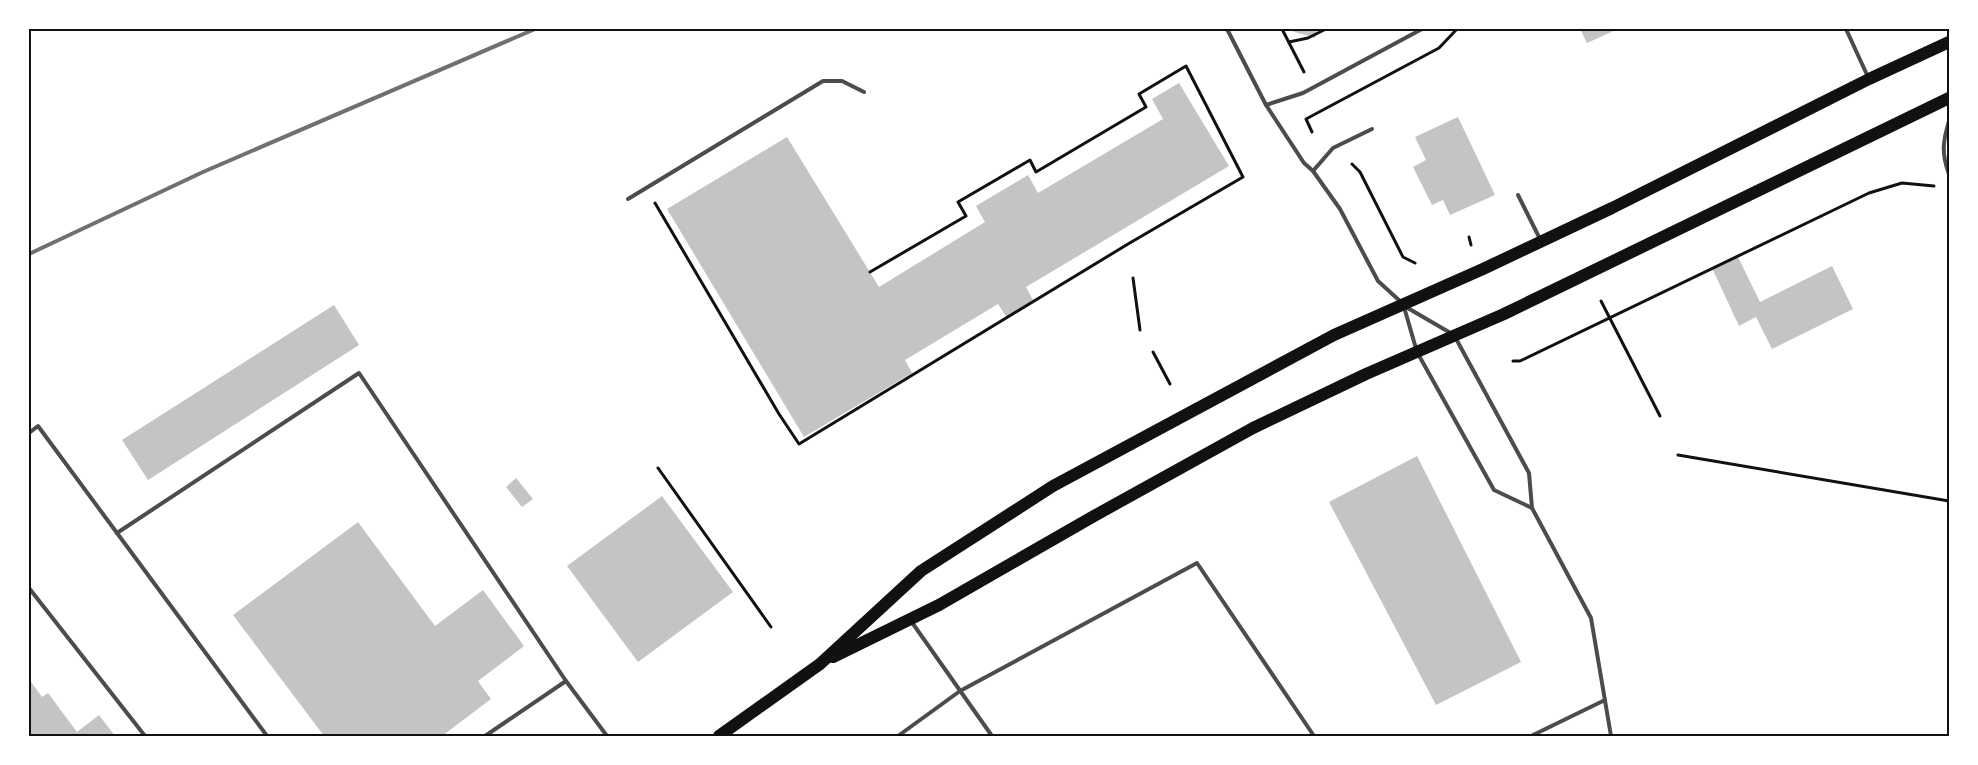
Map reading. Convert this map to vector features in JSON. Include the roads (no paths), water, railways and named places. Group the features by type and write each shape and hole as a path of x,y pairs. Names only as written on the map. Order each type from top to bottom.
{"main road":[{"path":"719,736 820,664 921,571 1053,486 1334,335 1541,241 1676,176 1869,78 1949,42"},
{"path":"820,664 939,605 1246,431 1366,374 1504,314 1949,98"}],"lane":[{"path":"1228,29 1266,105 1304,163 1313,171 1340,209 1378,281 1403,305 1454,336 1529,473 1532,508 1591,618 1611,736"},
{"path":"1266,105 1303,93 1422,29"},
{"path":"1846,29 1869,78"},
{"path":"628,199 823,81 842,81 864,92"},
{"path":"1949,120 1943,141 1945,164 1949,174"},
{"path":"1313,171 1332,148 1372,129"},
{"path":"1518,195 1541,241"},
{"path":"1403,305 1417,352 1494,490 1532,508"},
{"path":"117,533 359,373 566,681 607,736"},
{"path":"29,433 38,426 268,736"},
{"path":"898,736 960,691 1197,563 1314,736"},
{"path":"29,588 145,736"},
{"path":"910,619 992,736"},
{"path":"485,736 566,681"},
{"path":"1531,736 1605,700"}],"railway":[{"path":"29,254 203,172 535,29"}]}
